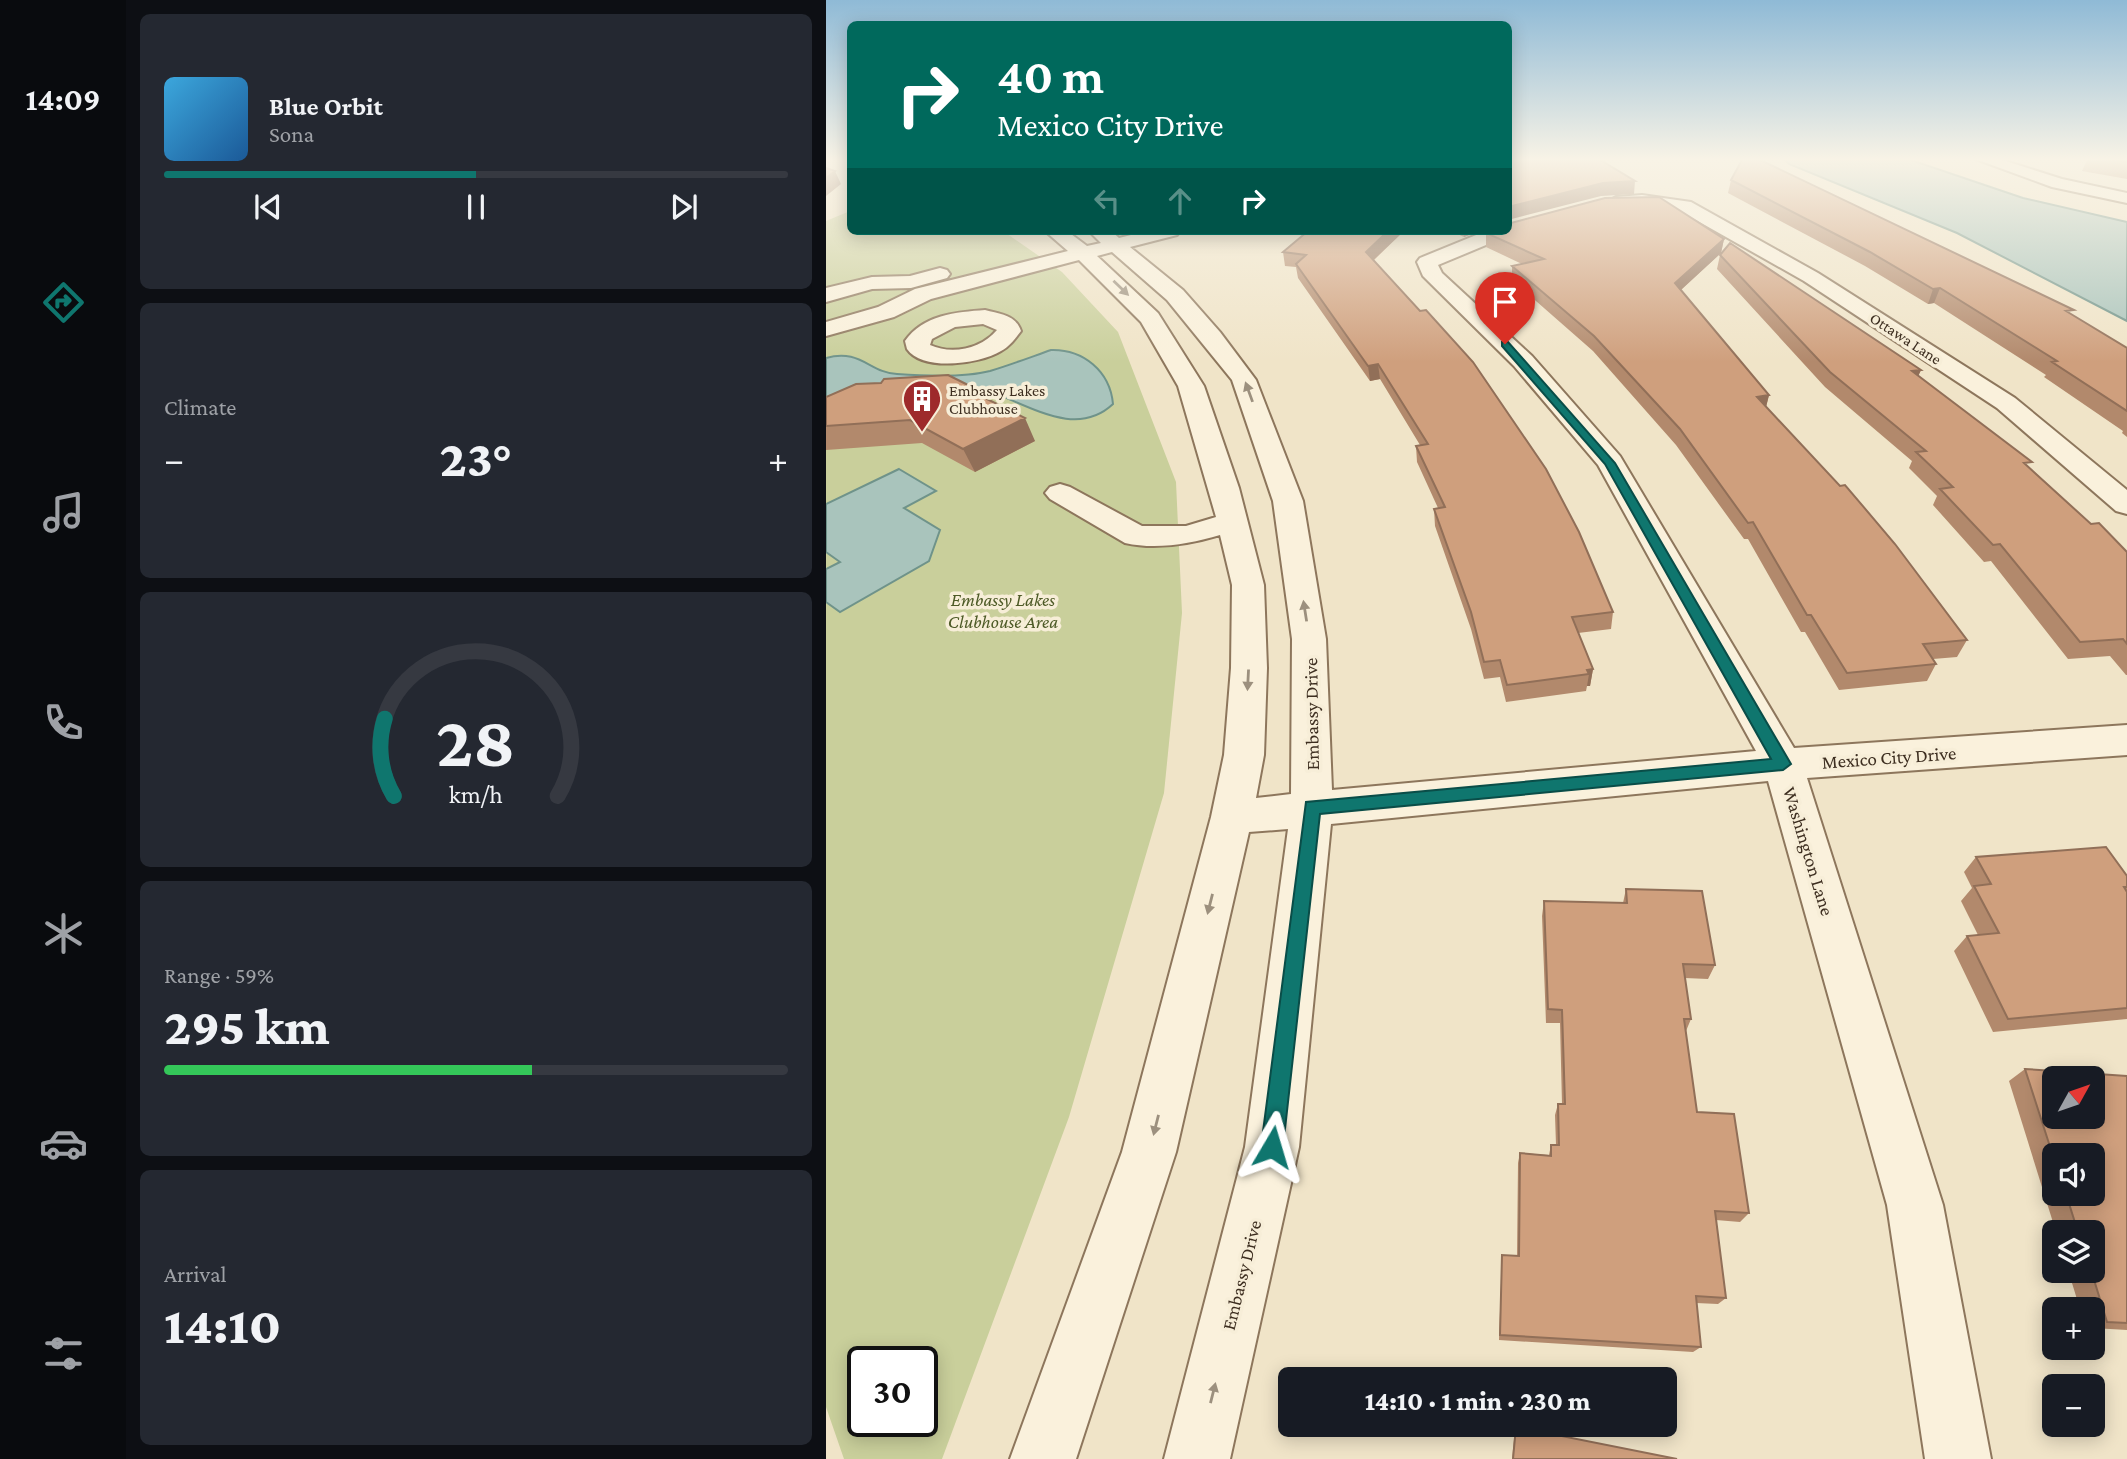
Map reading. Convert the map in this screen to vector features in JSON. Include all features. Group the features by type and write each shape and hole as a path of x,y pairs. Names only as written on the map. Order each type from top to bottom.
{"street":[{"name":"Ottawa Lane","path":"1724,226 1811,276 2006,403 2127,505"},
{"path":"826,295 872,284 917,288 1092,238 1125,235"},
{"name":"Washington Lane","path":"1495,235 1427,262 1433,276 1523,360 1610,463 1783,764 1915,1205 1958,1459"},
{"path":"1042,1459 1149,1152 1232,817 1244,755 1249,668 1248,585 1191,386 1150,318 1092,238"},
{"name":"Embassy Drive","path":"1092,238 1175,295 1212,337 1244,380 1288,500 1310,639 1312,807 1272,1147 1197,1459"},
{"path":"917,288 951,321"},
{"path":"826,329 886,312 917,288"},
{"path":"1060,493 1136,536 1188,535 1232,522"},
{"name":"Mexico City Drive","path":"1232,817 1312,807 1783,764 2127,740"}],"green space":[{"name":"Embassy Lakes Clubhouse Area","path":"826,226 847,226 847,235 1009,235 1062,272 1118,332 1176,482 1182,613 1164,793 1069,1117 942,1459 844,1459 826,1407"}],"water":[{"path":"1940,226 2127,226 2127,321"},
{"path":"1051,350 1074,353 1093,364 1107,382 1113,404 1094,416 1075,419 1054,416 990,391 947,383 826,412 826,358 848,356 888,373 956,376 990,371"},
{"path":"899,469 936,491 904,508 940,530 929,561 840,612 826,602 826,569 840,562 826,552 826,504"}],"building":[{"path":"1512,226 1704,226 1724,239 1675,283 1769,395 1757,397 1840,486 1845,485 1895,544 1967,640 1923,644 1936,664 1847,673 1811,615 1807,615 1753,522 1748,523 1680,429 1594,336 1512,266 1544,259 1490,235 1512,235"},
{"path":"1820,226 1898,226 2074,310 2066,311 2127,348 2127,411 2052,362 2057,361 1940,288 1933,289"},
{"path":"1303,235 1384,235 1366,252 1420,311 1426,310 1473,362 1546,469 1579,532 1613,612 1572,617 1593,669 1587,670 1589,674 1507,685 1500,660 1484,662 1471,612 1434,509 1445,507 1416,446 1428,444 1378,364 1368,366 1296,264 1306,255 1283,252"},
{"path":"1730,243 1921,370 1912,371 2032,462 2024,463 2091,524 2099,523 2127,552 2127,644 2123,639 2080,642 2000,544 1993,545 1940,489 1953,487 1916,452 1926,451 1830,372 1720,255"},
{"path":"948,375 992,397 987,399 1025,418 963,449 910,420 826,426 826,397 856,384 881,383 884,379"},
{"path":"2106,847 2127,876 2127,887 2124,887 2127,892 2127,1008 2008,1019 1967,936 1999,933 1974,886 1991,884 1976,857"},
{"path":"1626,889 1702,891 1715,965 1683,964 1691,1019 1684,1019 1697,1112 1734,1114 1749,1213 1715,1211 1726,1298 1696,1296 1701,1347 1500,1335 1502,1255 1519,1256 1520,1153 1551,1156 1551,1145 1559,1145 1558,1104 1565,1104 1562,1010 1548,1009 1544,901 1627,903"},
{"path":"2025,1069 2042,1070 2042,1122"},
{"path":"2105,1074 2127,1076 2127,1323 2107,1322 2105,1297 2099,1297 2095,1283 2105,1283 2105,1220 2074,1220 2070,1206 2105,1206 2105,1143 2049,1143 2044,1129 2105,1129"},
{"path":"1515,1437 1566,1437 1677,1459 1513,1459"}],"place":[{"name":"Embassy Lakes Clubhouse","path":"922,433"}],"route":[{"path":"1272,1147 1312,807 1783,764 1610,463 1523,360 1505,344"}]}
